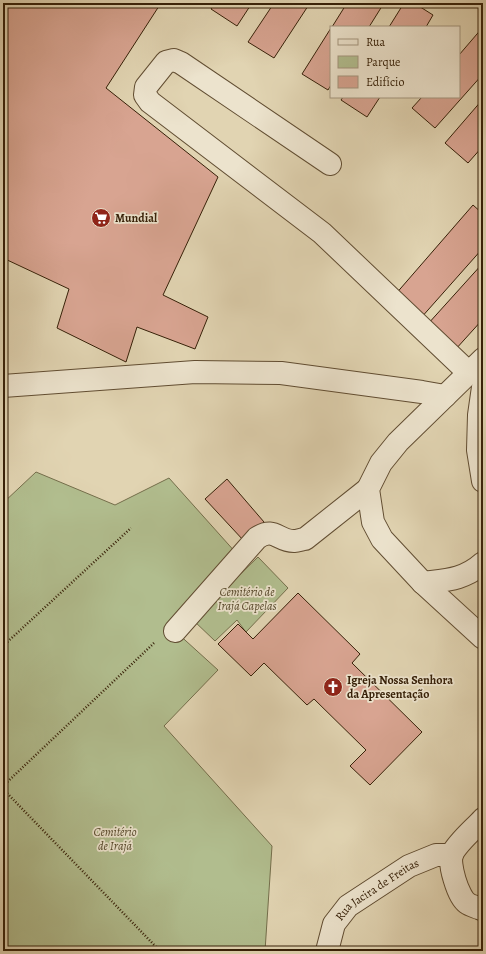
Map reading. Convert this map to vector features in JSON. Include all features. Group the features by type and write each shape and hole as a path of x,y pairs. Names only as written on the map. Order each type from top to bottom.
{"street":[{"path":"330,164 181,63 174,60 166,62 146,87 145,95 150,102 322,233 478,373 478,450 483,481"},
{"path":"3,386 195,372 281,373 445,396"},
{"path":"175,631 258,538 271,532 286,540 294,541 305,539 368,489 381,463 398,442 445,396 478,373"},
{"path":"368,489 373,522 382,539 422,583 483,638"},
{"path":"422,583 451,580 465,576 483,562"},
{"path":"483,819 461,842 452,855 451,868 460,892 466,902 481,909 483,908"},
{"name":"Rua Jacira de Freitas","path":"327,951 334,924 348,906 409,866 436,855 452,855"}],"path":[{"path":"3,646 131,528"},
{"path":"3,786 158,639 175,631"},
{"path":"3,789 160,951"}],"green space":[{"name":"Cemitério de Irajá","path":"36,472 115,505 169,478 237,554 175,631 218,670 164,726 272,846 265,951 3,951 3,503"},
{"name":"Cemitério de Irajá Capelas","path":"258,557 288,588 246,632 237,620 215,641 193,620"}],"building":[{"name":"Mundial","path":"3,3 161,3 106,88 218,177 163,295 208,317 195,349 137,327 126,362 57,328 69,289 3,258"},
{"path":"215,3 252,3 237,26 211,9"},
{"path":"274,3 310,3 274,58 248,42"},
{"path":"347,3 384,3 370,26 333,26"},
{"path":"404,3 414,3 433,15 427,26 390,26"},
{"path":"483,27 483,74 435,128 412,108 421,98 460,98 460,54"},
{"path":"330,30 330,87 328,90 302,74"},
{"path":"342,98 379,98 367,117 341,100"},
{"path":"483,99 483,146 468,163 445,143"},
{"path":"473,205 483,214 483,248 420,319 394,296"},
{"path":"483,263 483,319 455,350 427,325"},
{"path":"227,479 264,522 244,541 205,499"},
{"name":"Igreja Nossa Senhora da Apresentação","path":"298,593 360,654 352,663 422,732 370,785 350,766 366,750 314,699 307,705 264,663 251,676 218,644 238,624 253,639"}],"place":[{"name":"Mundial","path":"101,218"},
{"name":"Igreja Nossa Senhora da Apresentação","path":"333,687"}]}
